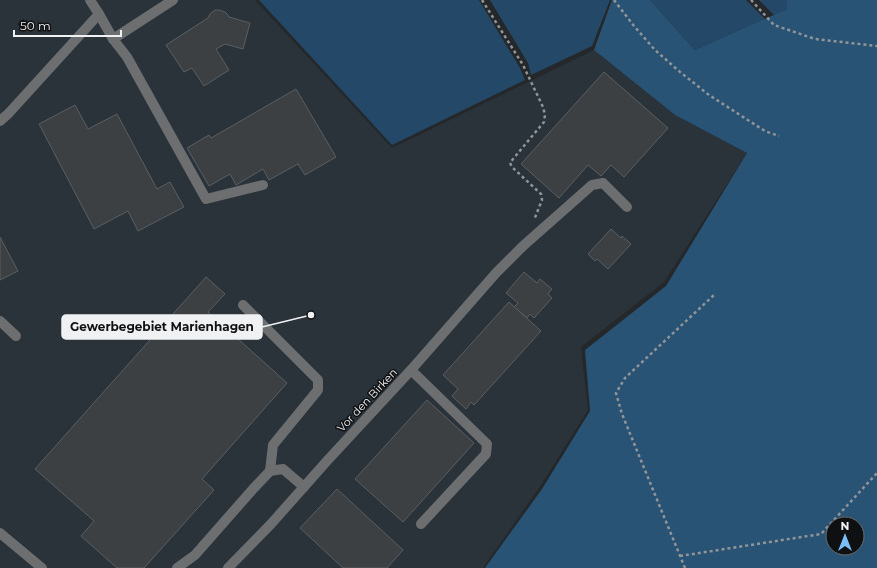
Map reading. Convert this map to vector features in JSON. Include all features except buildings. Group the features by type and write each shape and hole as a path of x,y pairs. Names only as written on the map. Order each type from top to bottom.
{"street":[{"path":"90,0 113,39 127,57 206,199 263,185"},
{"path":"113,39 173,0"},
{"path":"0,120 8,114 99,14"},
{"name":"Vor den Birken","path":"228,568 271,524 411,370 496,273 523,246 592,185 603,183 627,208"},
{"path":"177,568 195,555 270,471 273,445 318,390 318,380 242,305"},
{"path":"0,321 16,336"},
{"path":"411,370 487,444 486,454 421,524"},
{"path":"270,471 283,469 304,487"},
{"path":"0,532 42,568"}],"path":[{"path":"482,0 523,65 543,107 545,115 544,122 510,163 512,167 541,194 542,200 531,226"},
{"path":"614,0 655,50 680,72 709,95 765,131 779,136"},
{"path":"751,0 774,25 815,39 877,46"},
{"path":"685,568 622,414 616,392 625,378 715,294"},
{"path":"680,556 821,534 877,473"}],"shaded area":[{"path":"0,0 255,0 392,148 594,50 675,115 747,153 664,282 581,347 588,410 539,488 483,568 0,568"},
{"path":"259,0 479,0 520,68 525,80 392,145"},
{"path":"490,0 610,0 592,46 531,75 528,63"},
{"path":"612,0 650,0 695,50 787,9 787,0 877,0 877,568 485,568 542,489 590,411 585,350 666,286 747,153 675,115 594,50"},
{"path":"650,0 746,0 765,19 695,50"},
{"path":"759,0 787,0 787,9 774,15"}],"place":[{"name":"Gewerbegebiet Marienhagen","path":"311,315"}]}
